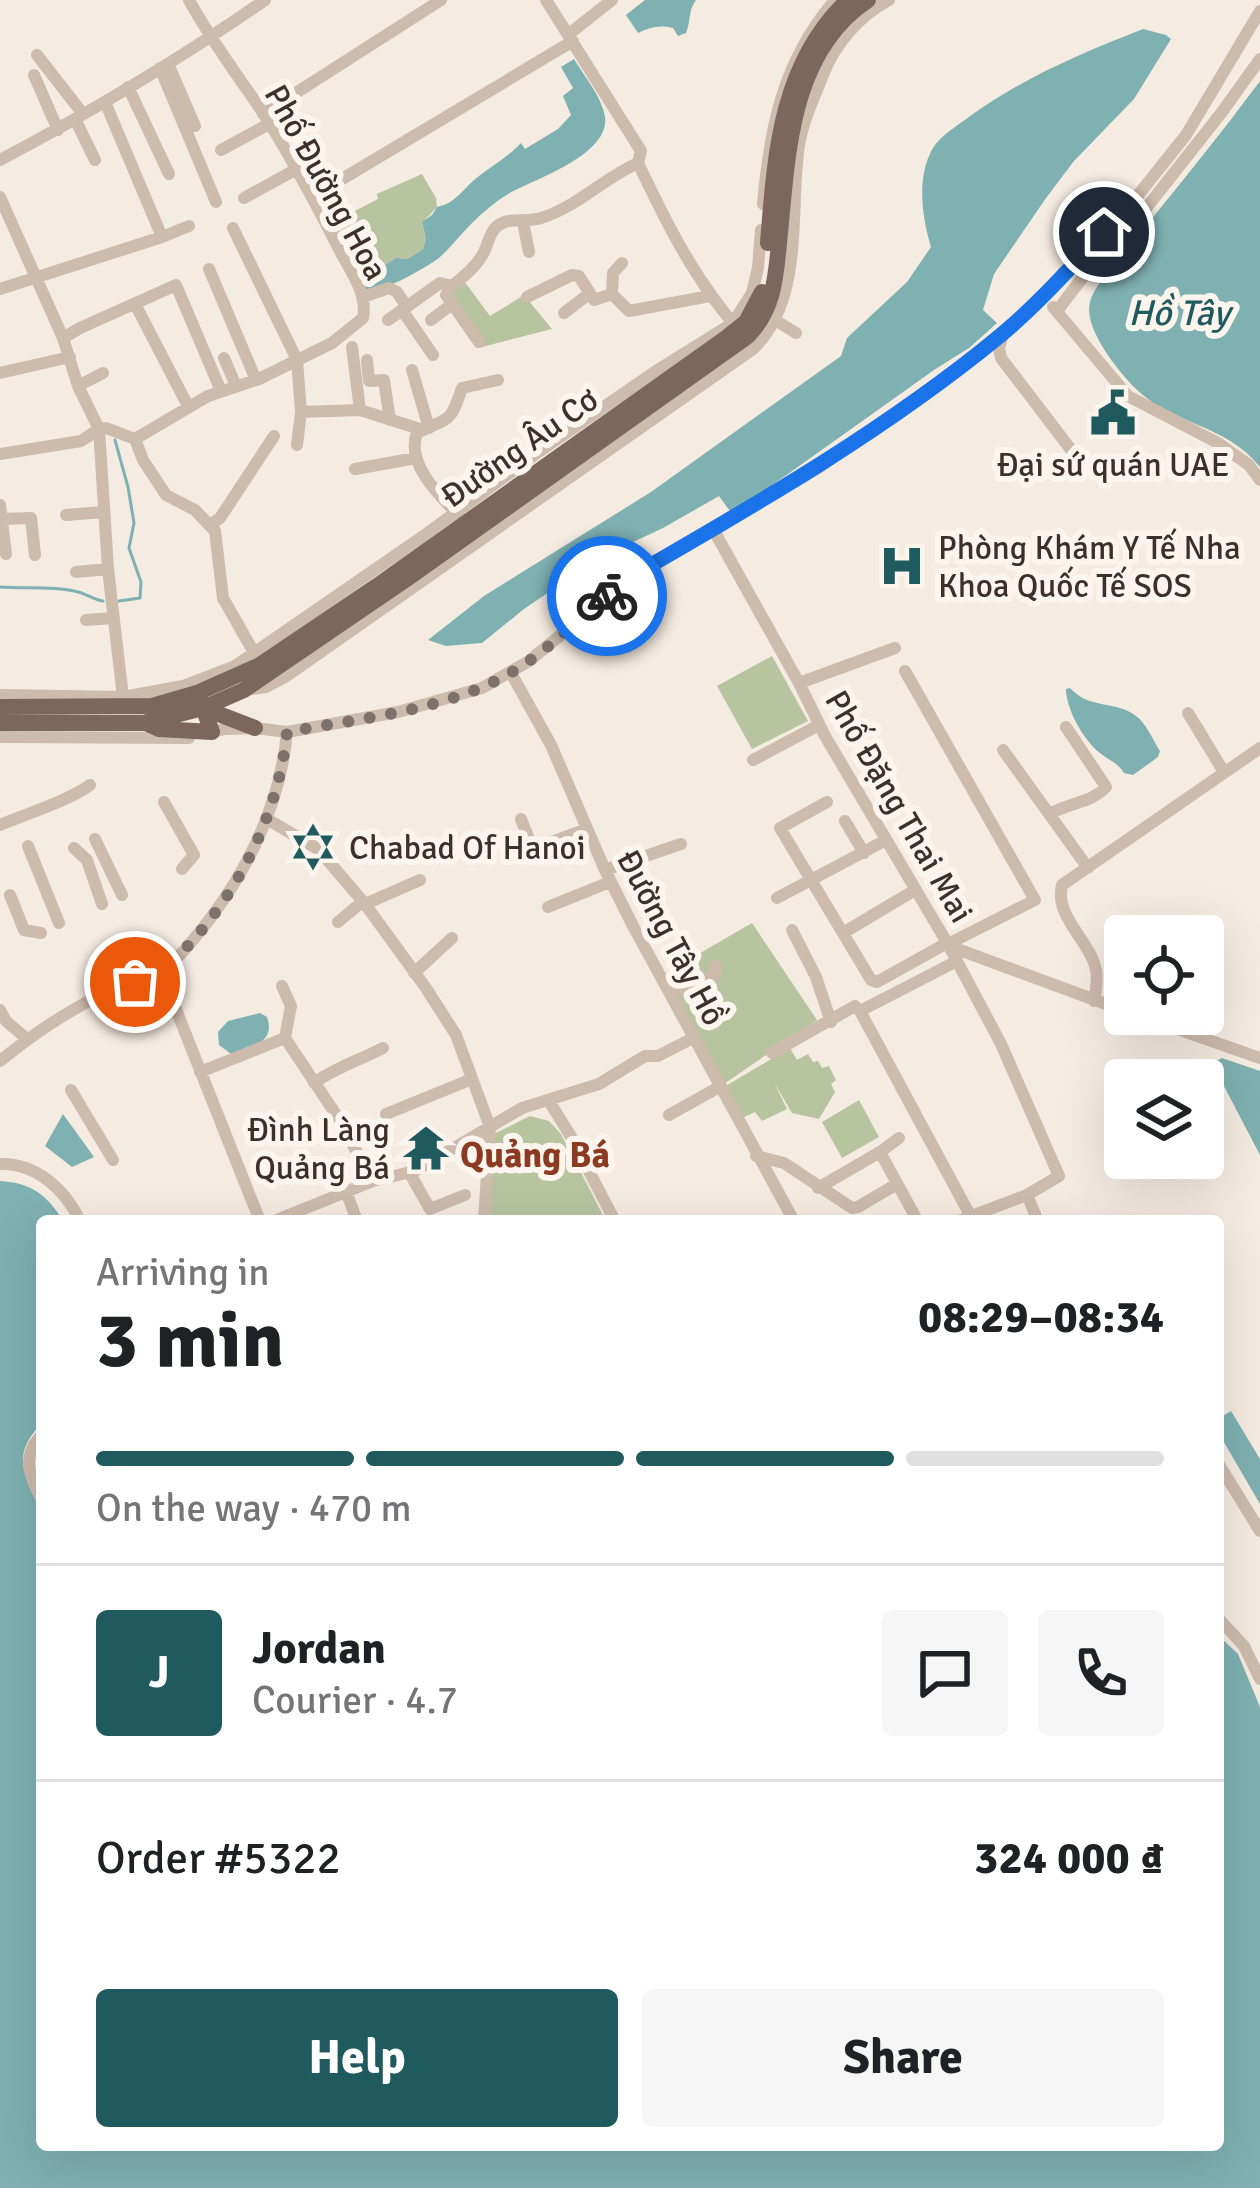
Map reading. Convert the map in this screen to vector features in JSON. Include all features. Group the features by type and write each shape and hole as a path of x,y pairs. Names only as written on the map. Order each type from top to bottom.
{"main road":[{"name":"Đường Âu Cơ","path":"3,735 139,736 257,659 407,572 460,518 736,326 758,305 765,282 778,120 802,62 821,30 848,0"},
{"name":"Đường Âu Cơ","path":"0,707 141,707 244,690 735,346 763,319 776,279 789,142 797,106 825,45 839,25 868,0"},
{"path":"244,690 242,714 255,728"},
{"path":"200,700 255,728"},
{"path":"139,736 159,729 212,732 200,700"}],"street":[{"name":"Phố Đường Hoa","path":"135,439 188,406 332,343 365,313 363,297 312,197 189,0"},
{"path":"0,160 164,66 265,0"},
{"path":"221,150 441,0"},
{"path":"546,0 640,151 638,163 682,253 736,326"},
{"path":"312,197 571,38 612,0"},
{"name":"Đường Âu Cơ","path":"778,120 789,76 812,26 835,0"},
{"path":"796,333 775,320 787,291 800,144 810,106 830,58 852,28 889,0"},
{"path":"212,732 255,728 287,732 482,688 511,673 632,576 818,467 963,365 1043,297 1135,199 1186,135 1260,11"},
{"path":"37,55 79,117 95,160"},
{"path":"1057,311 1136,221 1260,58"},
{"path":"164,66 195,126"},
{"path":"164,66 216,202"},
{"path":"34,76 58,130"},
{"path":"128,87 169,174"},
{"path":"104,102 162,238"},
{"path":"479,342 446,295 483,256 498,225 543,218 638,163"},
{"path":"244,198 295,170"},
{"path":"0,197 99,429 112,618 123,697"},
{"path":"523,222 529,252"},
{"path":"0,289 189,226"},
{"path":"233,228 297,361 302,412 297,445"},
{"path":"612,294 614,273 622,263"},
{"path":"209,269 256,380"},
{"path":"526,297 572,275 579,276 594,300 612,294"},
{"path":"63,338 181,282 221,391"},
{"path":"388,320 440,283 452,286"},
{"path":"363,297 388,288 397,292 433,355"},
{"path":"564,313 590,293"},
{"path":"612,294 628,310 710,296"},
{"path":"1043,297 1128,396 1218,443 1249,465 1260,480"},
{"path":"431,320 452,304"},
{"path":"129,306 188,406"},
{"name":"Đường Âu Cơ","path":"244,690 266,687 285,677 458,558 753,349 775,320"},
{"path":"1003,333 1001,358 1072,452"},
{"path":"352,347 360,410"},
{"path":"0,373 70,357"},
{"path":"224,358 236,386"},
{"path":"368,360 369,381 384,380 390,420"},
{"path":"412,370 426,429"},
{"path":"78,386 104,373"},
{"path":"460,518 425,476 416,458 414,438 456,411 462,388 499,380"},
{"path":"302,412 360,410 426,429"},
{"path":"0,454 81,441 99,429 112,428 135,439 166,495 195,510 210,525 218,541 223,598 257,659"},
{"path":"210,525 220,518 274,436"},
{"path":"355,469 416,458"},
{"path":"0,506 6,554"},
{"path":"66,515 104,512"},
{"path":"1,519 32,518 35,555"},
{"name":"Đường Âu Cơ","path":"0,695 123,697 186,685 257,659 460,518"},
{"name":"Phố Đặng Thai Mai","path":"713,529 819,725 948,944 1104,1004"},
{"path":"76,572 108,569"},
{"path":"86,620 112,618"},
{"path":"799,683 895,648"},
{"path":"827,802 780,828 874,982 1035,900 904,671"},
{"name":"Đường Tây Hồ","path":"511,673 550,745 608,876 790,1215"},
{"path":"1188,713 1224,772"},
{"path":"753,760 819,725"},
{"path":"1050,814 1077,806 1106,787 1066,727"},
{"path":"0,1061 46,1024 111,990 158,974 181,953 223,902 255,847 267,819 287,732"},
{"path":"1094,1001 1096,967 1060,901 1062,885 1260,748"},
{"path":"1003,750 1088,868"},
{"path":"0,825 68,799 90,785"},
{"path":"164,802 194,855 182,869"},
{"path":"267,819 318,849 364,903 456,1035 490,1127 484,1215"},
{"path":"521,819 533,849 586,829"},
{"path":"845,821 864,853"},
{"path":"94,839 122,895"},
{"path":"777,898 886,840"},
{"path":"548,907 680,844"},
{"path":"28,846 59,923"},
{"path":"74,848 87,860 102,904"},
{"path":"338,922 364,903 420,880"},
{"path":"844,933 915,890"},
{"path":"10,895 24,930 40,933"},
{"path":"792,930 816,977 831,1022"},
{"path":"414,973 452,938"},
{"path":"948,944 994,1029 1059,1176 1027,1195 972,1215"},
{"path":"860,1011 957,961"},
{"path":"670,992 712,976 717,972 715,966"},
{"path":"103,974 111,990"},
{"path":"158,974 258,1215"},
{"path":"282,986 291,1006 285,1038 373,1181"},
{"path":"772,1053 855,1006 962,1215"},
{"path":"2,1016 27,1039"},
{"path":"1195,1035 1260,1058"},
{"path":"200,1072 285,1038"},
{"path":"288,1215 373,1181 410,1172 522,1108 599,1084 646,1056 658,1056 693,1038"},
{"path":"314,1083 383,1048"},
{"path":"386,1114 472,1079"},
{"path":"669,1115 721,1086"},
{"path":"71,1090 113,1160"},
{"path":"549,1101 612,1215"},
{"path":"818,1188 899,1138"},
{"path":"880,1152 914,1215"},
{"path":"756,1156 784,1163 855,1208 897,1184"},
{"path":"0,1164 27,1166 70,1200 77,1215"},
{"path":"410,1172 430,1209 465,1196"},
{"path":"346,1191 355,1215"},
{"path":"1027,1195 1036,1215"},
{"path":"36,1441 28,1458 36,1489"},
{"path":"1224,1473 1260,1531"},
{"path":"1224,1624 1244,1646 1260,1679"}],"green space":[{"path":"422,174 437,207 422,223 423,249 408,259 396,258 360,280 330,224 378,199 377,194"},
{"path":"464,281 490,316 524,295 552,329 482,347 445,297"},
{"path":"772,656 808,721 752,749 717,686"},
{"path":"752,923 817,1020 724,1084 664,974"},
{"path":"790,1048 797,1060 808,1054 822,1068 829,1066 836,1080 831,1084 835,1092 819,1119 792,1113 774,1082 787,1109 762,1121 755,1112 740,1119 724,1087"},
{"path":"859,1100 879,1137 842,1158 822,1122"},
{"path":"530,1116 549,1121 561,1134 603,1215 488,1215 494,1134"}],"water":[{"path":"645,0 696,0 686,33 678,36 673,28 663,27 638,33 626,15"},
{"path":"1143,29 1171,39 1134,99 1074,161 994,274 983,310 997,323 969,348 732,514 719,496 599,558 482,643 446,646 428,640 484,596 651,492 841,356 847,338 907,282 931,247 923,184 928,159 940,139 1032,78"},
{"path":"574,59 603,109 603,131 596,143 568,164 498,200 425,267 391,285 364,288 360,280 396,258 408,259 423,249 422,222 437,207 455,199 521,143 525,149 571,115 563,96 573,88 561,67"},
{"name":"Hồ Tây","path":"1260,81 1260,467 1231,442 1166,410 1136,389 1104,348 1089,312 1093,294 1106,274"},
{"path":"1066,689 1086,699 1136,716 1160,751 1158,757 1133,775 1124,773 1082,733 1069,706"},
{"path":"260,1013 269,1026 260,1043 231,1054 219,1045 218,1032 228,1021"},
{"path":"1222,1058 1260,1071 1260,1155 1224,1086 1224,1059"},
{"path":"63,1114 94,1157 72,1167 45,1146"},
{"path":"0,1181 37,1192 59,1215 36,1215 36,1430 23,1456 36,1497 36,2151 1224,2151 1224,1641 1238,1654 1260,1707 1260,2188 0,2188"},
{"path":"1231,1411 1260,1459 1260,1504 1224,1442 1224,1415"}],"waterway":[{"path":"115,440 134,523 129,548 141,582 140,598 119,601"},
{"path":"0,587 65,589 103,601"}],"way so far":[{"path":"135,982 158,974 223,902 267,819 287,732 398,712 482,688 529,661 607,596"}],"place":[{"name":"Đại sứ quán UAE","path":"1113,413"},
{"name":"Phòng Khám Y Tế Nha Khoa Quốc Tế SOS","path":"902,566"},
{"name":"Chabad Of Hanoi","path":"313,847"},
{"name":"Đình Làng Quảng Bá","path":"426,1148"}],"district":[{"name":"Quảng Bá","path":"535,1154"}],"route":[{"path":"607,596 632,576 818,467 963,365 1043,297 1104,232"}]}
